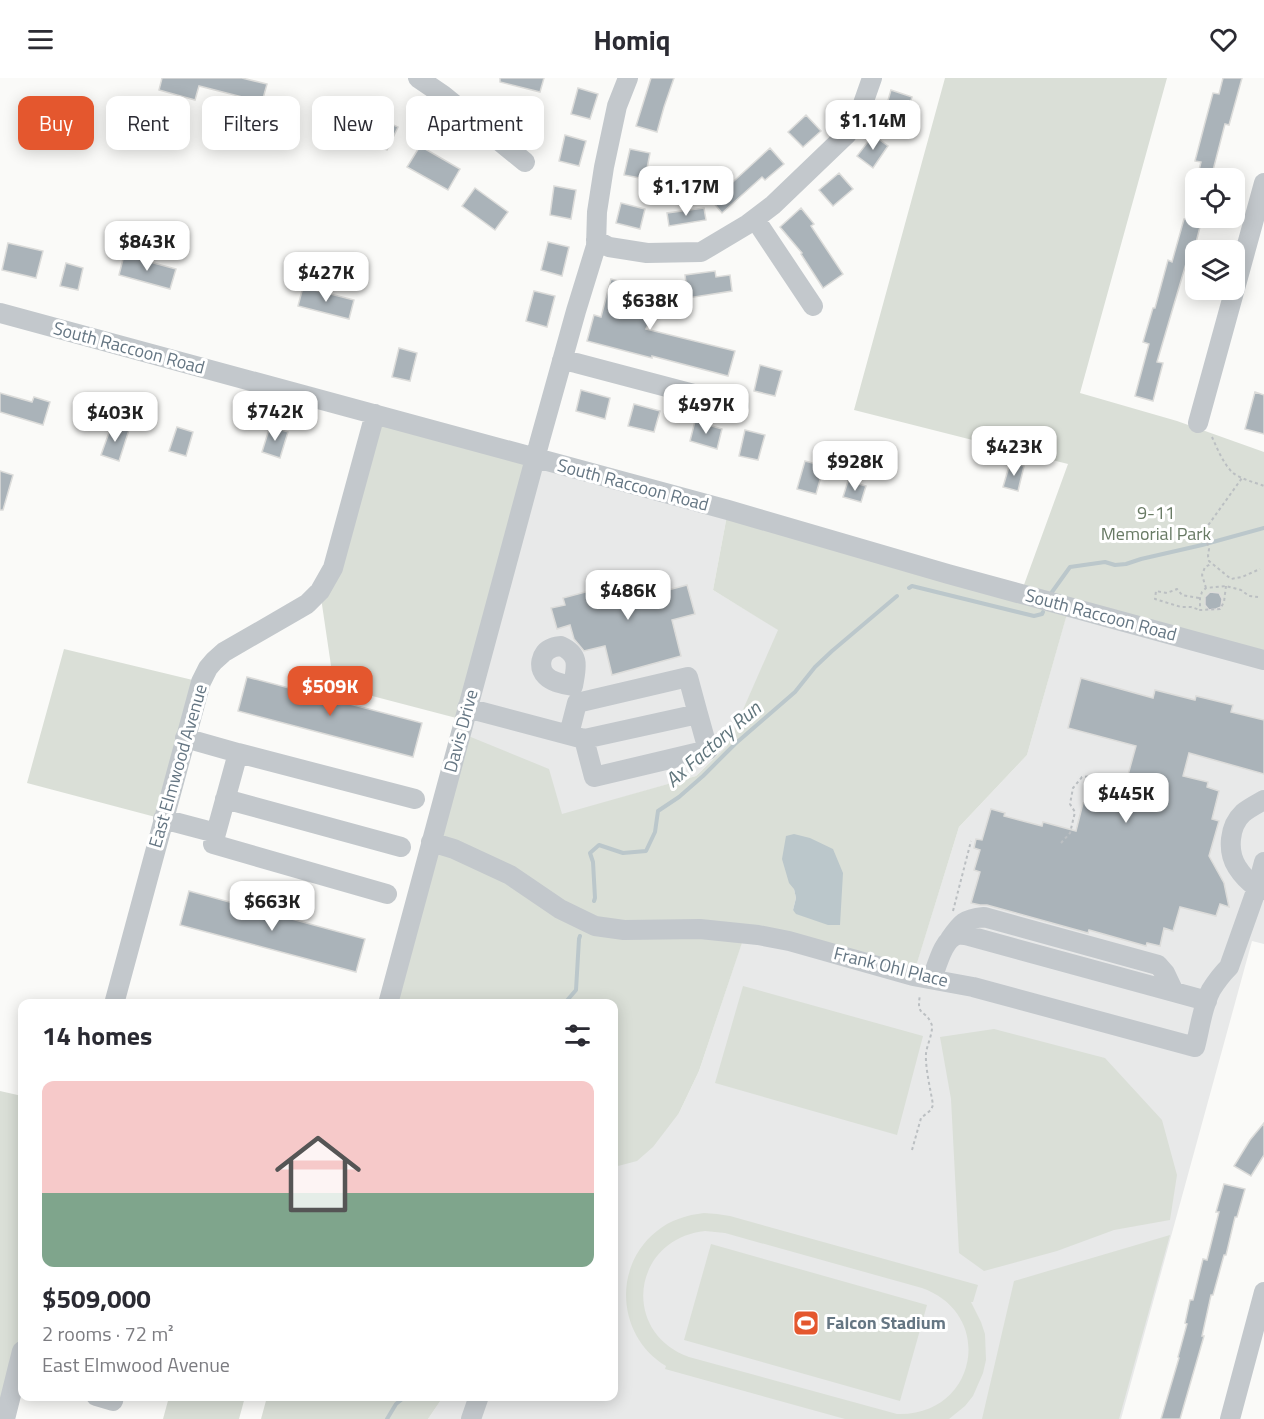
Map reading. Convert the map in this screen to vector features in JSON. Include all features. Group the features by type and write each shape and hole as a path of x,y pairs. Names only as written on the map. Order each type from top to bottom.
{"street":[{"path":"418,78 443,95 525,162"},
{"name":"Davis Drive","path":"389,999 535,458 596,246 597,212 604,167 617,106 628,78"},
{"path":"596,240 609,247 647,253 701,252 755,219 847,134 859,115 872,78"},
{"path":"1205,430 1264,183"},
{"path":"755,219 813,306"},
{"name":"South Raccoon Road","path":"0,313 728,510 959,577 1264,660"},
{"path":"562,360 740,406"},
{"name":"East Elmwood Avenue","path":"115,999 201,682 214,661 224,652 307,604 320,591 333,568 375,414"},
{"path":"688,677 698,714 708,750 594,777 577,736 575,695 688,677"},
{"path":"467,708 577,736 698,714"},
{"path":"185,738 415,799"},
{"path":"238,753 213,844 387,894"},
{"path":"225,799 401,846"},
{"path":"1260,889 1250,883 1236,865 1230,843 1233,826 1243,813 1264,800"},
{"path":"163,819 216,833"},
{"name":"Frank Ohl Place","path":"431,842 454,849 510,875 560,909 595,926 624,930 700,930 758,935 789,941 913,976 974,987 1195,1047 1211,991 1229,967 1260,889 1264,862"},
{"path":"932,979 943,950 950,939 959,935 973,936 1207,1001"},
{"path":"1230,1419 1264,1292"},
{"path":"5,1419 18,1380"},
{"path":"471,1419 477,1401"}],"path":[{"path":"1205,430 1232,472 1264,486"},
{"path":"1146,538 1204,531 1242,478"},
{"path":"1204,531 1209,549 1209,561 1231,579 1260,569"},
{"path":"1206,588 1202,575 1204,567 1211,564"},
{"path":"1200,598 1182,595 1177,589 1167,592 1156,591 1155,599 1200,610 1220,609 1224,602 1226,586"},
{"path":"1200,610 1200,598 1206,588 1226,586 1258,597"},
{"path":"1061,843 1070,833 1075,812 1070,804 1073,788 1082,777 1095,776 1115,781 1119,790"},
{"path":"953,911 971,841"},
{"path":"912,1150 921,1118 932,1110 933,1105 925,1056 932,1028 918,1005 920,995"}],"shaded area":[{"path":"535,458 728,510 713,590 779,630 727,746 696,776 562,815 461,733"},
{"path":"1069,606 1264,660 1264,944 1252,941 1121,1419 428,1419 440,1401 618,1401 618,1166 679,1113 699,1071 745,933 913,975 959,827 1027,755"},
{"path":"794,834 810,838 833,849 843,873 840,925 828,925 796,914 793,910 796,898 782,859 786,836"}],"green space":[{"name":"9-11 Memorial Park","path":"945,78 1167,78 1080,393 1177,421 1264,452 1264,660 1069,607 1027,755 959,827 913,976 745,934 699,1071 679,1113 653,1147 637,1161 618,1166 618,999 389,999 461,733 549,769 562,814 696,776 727,746 778,630 713,590 728,510 1021,593 1068,464 854,410","holes":["794,889 828,924 793,910 796,898"]},
{"path":"375,415 535,458 464,720 334,686 320,591"},
{"path":"64,649 201,682 163,819 27,783"},
{"path":"743,986 923,1036 897,1135 715,1083"},
{"path":"994,1029 1105,1058 1162,1120 1177,1175 1170,1220 1114,1230 1057,1251 984,1271 959,1253 951,1099 940,1037"},
{"path":"0,1091 18,1095 18,1363 0,1419"},
{"path":"704,1213 730,1216 978,1285 973,1302 971,1302 985,1334 986,1360 973,1396 949,1419 845,1419 665,1369 666,1366 650,1353 638,1338 630,1320 626,1301 627,1281 642,1246 657,1231 673,1221","holes":["705,1231 725,1233 922,1288 946,1301 961,1320 968,1341 967,1362 959,1383 945,1399 924,1411 897,1414 689,1357 667,1345 652,1328 644,1308 644,1288 650,1268 662,1251 681,1238"]},
{"path":"1170,1235 1119,1419 982,1419 1014,1281"},
{"name":"Falcon Stadium","path":"711,1244 927,1305 900,1401 684,1340"},
{"path":"168,1401 244,1401 239,1419 163,1419"},
{"path":"266,1401 440,1401 428,1419 261,1419"}],"building":[{"path":"162,78 242,78 267,84 264,96 238,96 199,86 195,100 190,99 190,96 159,90"},
{"path":"500,78 544,78 540,92 500,82"},
{"path":"651,78 674,78 657,132 636,126"},
{"path":"1223,78 1242,78 1229,125 1225,124 1214,168 1200,168 1201,162 1195,161 1213,93 1219,94"},
{"path":"578,88 598,94 590,119 571,114"},
{"path":"891,90 912,97 905,120 884,114"},
{"path":"806,115 821,131 803,147 788,132"},
{"path":"565,135 586,141 579,166 559,161"},
{"path":"873,135 888,146 873,168 857,156"},
{"path":"770,148 784,164 765,180 762,177 722,213 712,201"},
{"path":"630,149 650,153 645,179 624,175"},
{"path":"418,150 427,150 460,169 448,190 407,167"},
{"path":"839,173 853,189 833,206 819,190"},
{"path":"554,186 576,190 571,219 550,215"},
{"path":"475,188 508,212 495,230 462,206"},
{"path":"621,203 645,209 640,229 616,223"},
{"path":"704,208 706,220 669,226 667,213"},
{"path":"801,208 814,224 811,226 843,274 823,288 802,253 780,227"},
{"path":"1184,219 1185,228 1200,228 1197,240 1185,240 1185,267 1157,362 1163,363 1153,401 1135,396 1149,344 1143,342 1168,260 1172,262"},
{"path":"548,242 569,247 562,276 541,270"},
{"path":"8,243 43,251 36,278 2,270"},
{"path":"124,255 176,269 170,289 119,275"},
{"path":"66,263 83,268 78,290 60,286"},
{"path":"715,271 716,277 730,275 732,291 688,298 685,275"},
{"path":"611,279 640,287 642,281 663,291 646,329 735,351 728,376 587,341 594,315 601,317"},
{"path":"303,287 354,300 349,319 298,306"},
{"path":"534,291 555,296 547,327 526,321"},
{"path":"399,348 417,353 410,381 392,377"},
{"path":"760,365 782,371 775,396 754,391"},
{"path":"581,390 610,398 605,419 576,411"},
{"path":"1255,392 1264,395 1264,434 1245,429"},
{"path":"0,393 32,402 34,397 50,402 43,425 0,412"},
{"path":"634,404 660,411 654,432 628,426"},
{"path":"695,421 722,429 717,449 690,441"},
{"path":"112,424 129,430 119,461 101,455"},
{"path":"270,426 288,432 280,458 262,452"},
{"path":"177,427 193,432 186,456 169,451"},
{"path":"745,430 765,435 758,460 739,456"},
{"path":"805,461 824,466 816,494 797,489"},
{"path":"1010,463 1024,466 1018,491 1003,487"},
{"path":"0,471 13,475 3,510 0,510"},
{"path":"848,481 866,486 861,502 843,497"},
{"path":"659,572 664,591 687,585 695,614 672,620 681,656 612,675 605,646 584,651 574,639 570,625 557,629 551,608 565,605 563,598"},
{"path":"1210,592 1219,593 1222,599 1221,607 1209,610 1205,605 1205,597"},
{"path":"247,677 422,723 413,757 238,711"},
{"path":"1081,678 1153,698 1155,690 1195,700 1196,696 1233,705 1231,712 1264,720 1264,774 1189,753 1183,776 1208,782 1207,787 1219,791 1212,819 1219,821 1209,856 1224,883 1229,907 1220,904 1216,916 1180,907 1173,931 1164,928 1160,946 1147,943 1146,946 1089,930 1088,933 987,905 971,903 980,872 974,870 980,850 974,848 976,839 982,840 991,809 1005,813 1004,816 1042,826 1043,822 1076,831 1083,803 1088,795 1123,793 1136,746 1068,728"},
{"path":"189,891 365,939 356,972 180,925"},
{"path":"1264,1123 1264,1155 1251,1176 1234,1166"},
{"path":"1224,1184 1245,1189 1237,1217 1235,1217 1226,1255 1224,1255 1213,1295 1211,1295 1202,1336 1204,1336 1180,1419 1161,1419 1179,1358 1190,1300 1193,1300 1203,1259 1207,1260"}],"waterway":[{"name":"Ax Factory Run","path":"1052,592 1070,567 1105,562 1115,565 1126,564 1264,528"},
{"name":"Ax Factory Run","path":"909,588 912,586 1034,616 1043,612"},
{"name":"Ax Factory Run","path":"594,901 593,862 590,853 599,845 623,853 646,851 655,832 658,811 679,797 703,776 735,744 795,692 815,667 832,651 897,596"},
{"name":"Ax Factory Run","path":"568,999 576,990 580,936"},
{"name":"Ax Factory Run","path":"387,1419 400,1401"}],"place":[{"name":"Falcon Stadium","path":"806,1323"}]}
